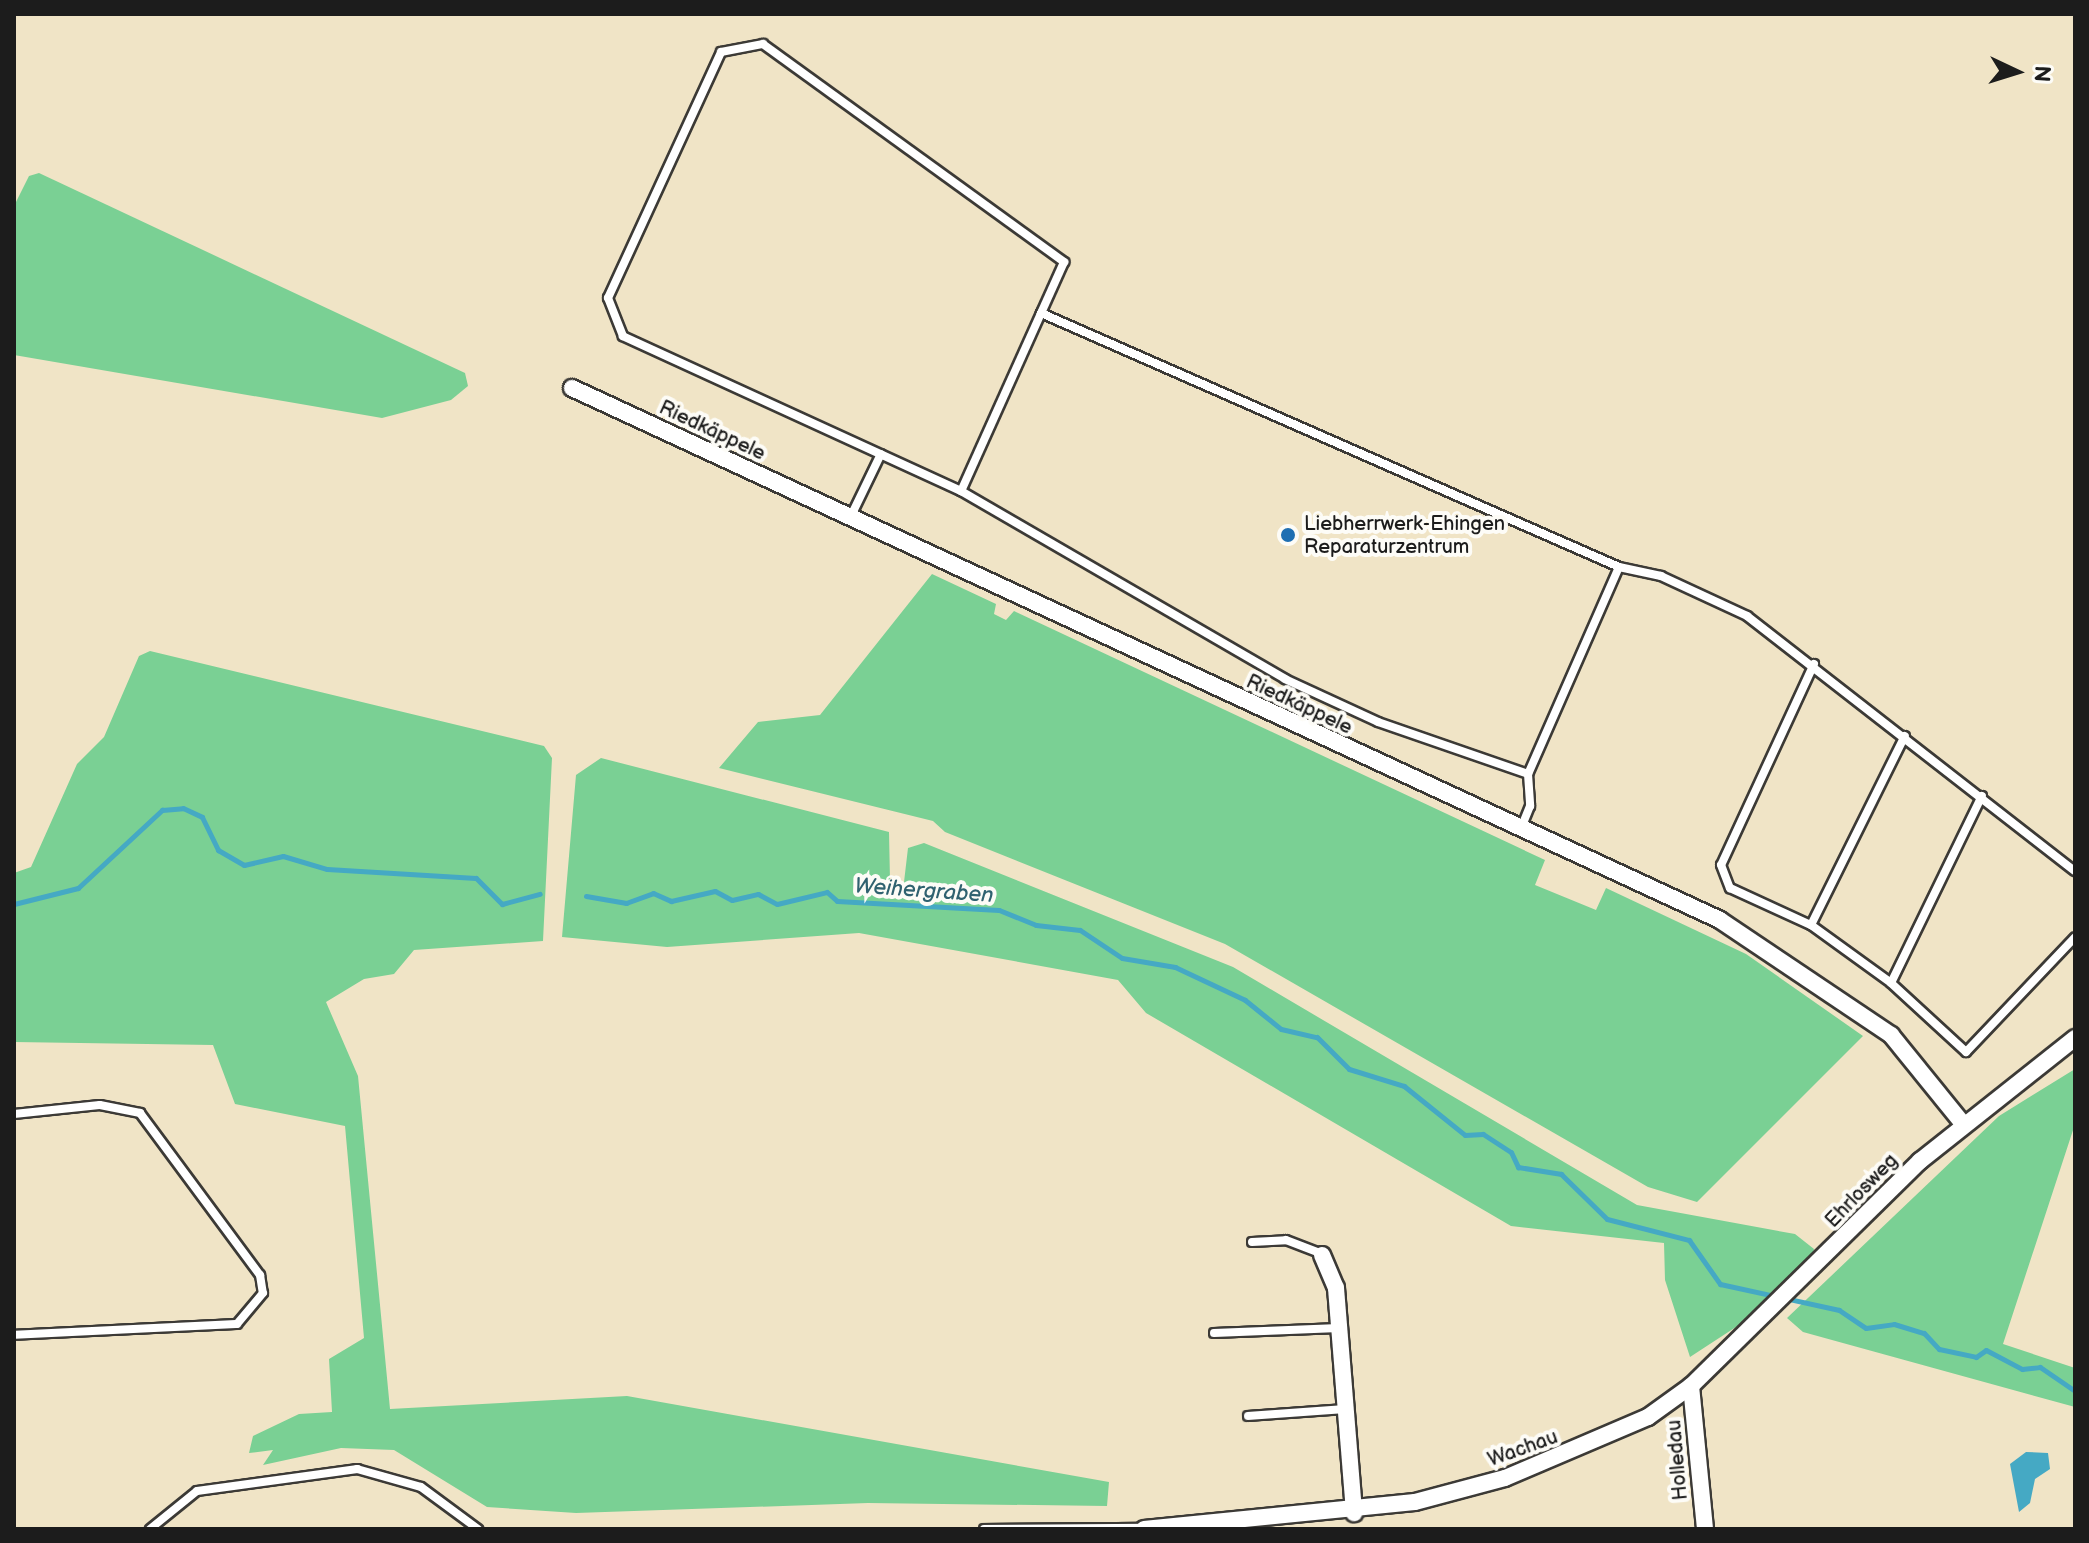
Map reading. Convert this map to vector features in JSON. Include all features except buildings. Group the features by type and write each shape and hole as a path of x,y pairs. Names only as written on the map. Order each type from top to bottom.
{"street":[{"name":"Riedkäppele","path":"572,388 1720,920 1812,976 1891,1035 1963,1124"},
{"name":"Ehrlosweg","path":"1691,1386 1963,1124 2075,1038"},
{"path":"1322,1255 1339,1328 1354,1513"},
{"name":"Wachau","path":"1144,1529 1354,1513 1557,1459 1648,1417 1691,1386"},
{"name":"Holledau","path":"1691,1386 1705,1529"}],"lane":[{"path":"961,491 1064,262 763,44 721,52 608,298 623,336 961,491 1285,679 1378,722 1528,774"},
{"path":"1041,313 1619,567 1661,576 1747,616 1814,664 2075,871"},
{"path":"850,518 881,454"},
{"path":"1521,828 1530,806 1528,774 1619,567"},
{"path":"1814,664 1721,865 1730,888 1811,925 1891,983 1966,1052 2075,937"},
{"path":"1811,925 1905,736"},
{"path":"1891,983 1982,796"},
{"path":"14,1114 100,1105 140,1113 260,1275 263,1293 237,1324 14,1335"},
{"path":"1252,1242 1286,1240 1322,1255"},
{"path":"1214,1333 1339,1328"},
{"path":"1248,1416 1346,1409"},
{"path":"150,1529 197,1491 357,1469 421,1487 478,1529"},
{"path":"984,1529 1144,1529"}],"green space":[{"path":"39,173 465,373 468,386 451,400 382,418 14,355 14,206 29,176"},
{"path":"932,574 996,604 994,614 1006,620 1014,611 1545,860 1535,885 1596,910 1606,888 1746,954 1863,1036 1697,1202 1648,1187 1225,944 945,832 933,821 719,768 758,722 820,715"},
{"path":"150,651 544,746 552,758 543,941 414,950 394,974 364,979 326,1002 358,1076 390,1409 627,1396 1109,1482 1107,1506 868,1503 576,1513 487,1507 394,1450 341,1448 263,1465 273,1450 249,1453 253,1436 299,1414 332,1412 329,1359 364,1338 345,1126 235,1104 213,1045 14,1042 14,873 31,867 77,764 104,737 139,656"},
{"path":"601,758 889,832 890,880 904,882 908,848 924,843 1233,967 1637,1205 1795,1234 1814,1249 1812,1256 1739,1325 1690,1357 1665,1280 1664,1243 1511,1226 1146,1013 1118,980 859,933 667,947 562,937 576,775"},
{"path":"2075,1069 2075,1124 2003,1344 2075,1368 2075,1407 1803,1332 1787,1318 1999,1116"}],"water":[{"path":"2026,1452 2048,1453 2050,1469 2035,1479 2030,1503 2019,1512 2010,1464"}],"waterway":[{"name":"Weihergraben","path":"14,904 78,888 162,810 183,808 202,817 218,850 244,865 283,856 327,869 476,878 502,904 540,894"},
{"name":"Weihergraben","path":"586,896 626,903 653,893 671,901 715,891 732,900 758,894 777,904 827,892 837,901 999,910 1036,925 1080,930 1122,958 1175,967 1245,1000 1281,1029 1317,1037 1349,1069 1404,1086 1465,1135 1483,1134 1511,1152 1518,1167 1561,1174 1607,1219 1689,1240 1720,1284 1839,1310 1866,1328 1894,1324 1924,1333 1939,1349 1976,1357 1986,1350 2022,1369 2040,1367 2075,1391"}],"place":[{"name":"Liebherrwerk-Ehingen Reparaturzentrum","path":"1288,535"}]}
